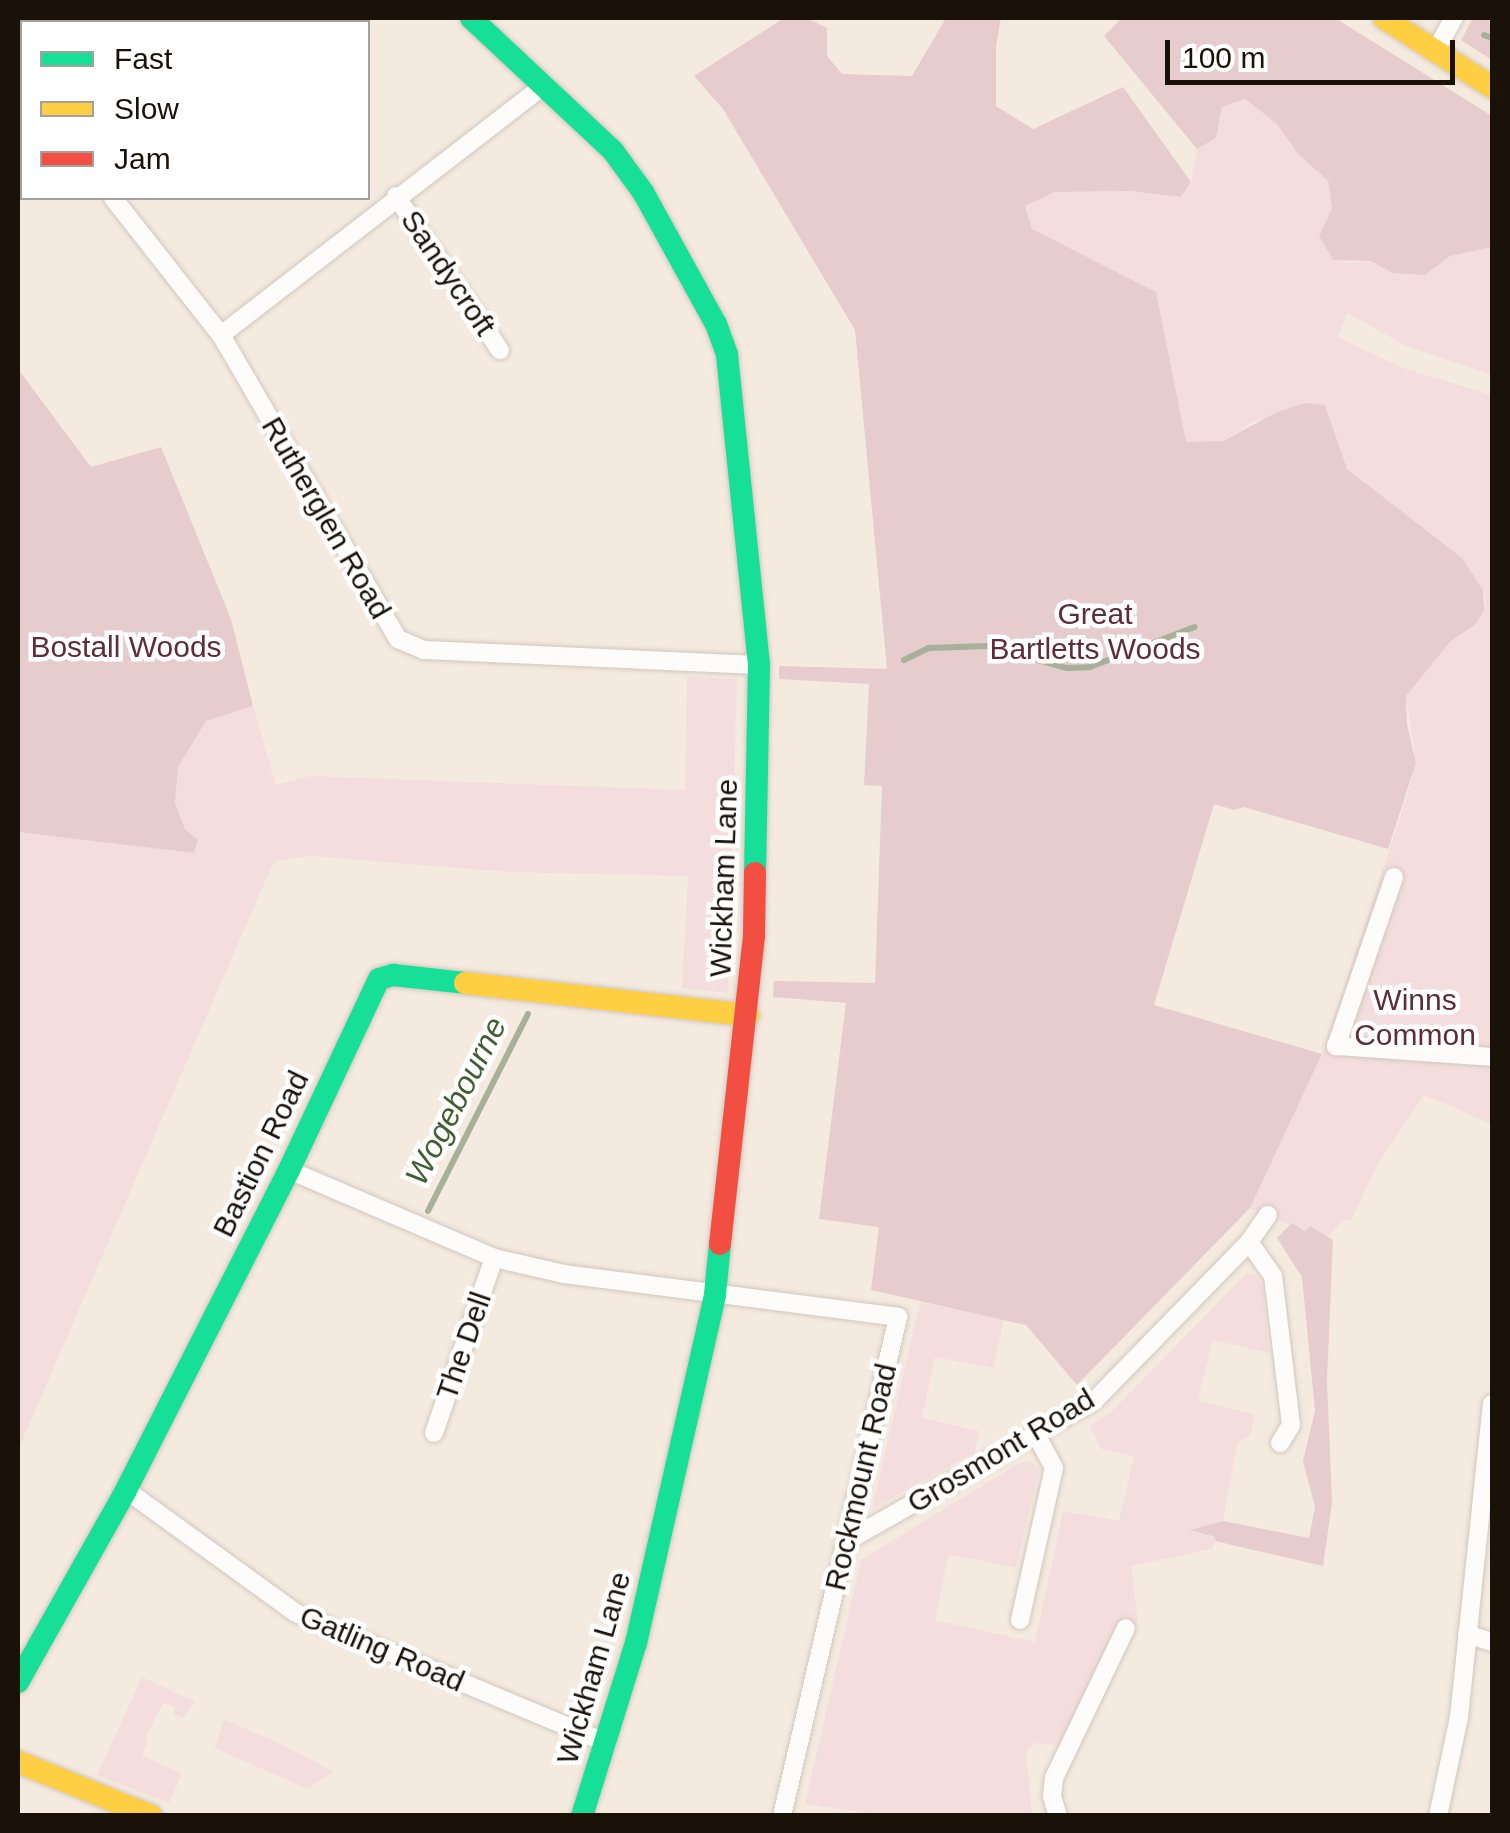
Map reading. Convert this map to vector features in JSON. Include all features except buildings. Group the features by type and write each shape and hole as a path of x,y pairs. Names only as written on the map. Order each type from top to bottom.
{"main road":[{"name":"Wickham Lane","path":"472,18 613,151 633,178 716,324 727,355 759,665 758,837 748,1015 715,1294 636,1643 582,1816"},
{"path":"1384,18 1492,87"},
{"name":"Bastion Road","path":"18,1682 126,1490 289,1170 379,979 394,976 748,1015"},
{"path":"18,1762 152,1816"}],"street":[{"path":"1436,50 1454,18"},
{"path":"221,335 396,196 545,86"},
{"name":"Sandycroft","path":"396,196 500,350"},
{"name":"Rutherglen Road","path":"115,200 221,335 398,640 424,650 759,665"},
{"path":"1394,876 1336,1046 1492,1056"},
{"path":"289,1170 494,1258 564,1274 715,1294"},
{"name":"Grosmont Road","path":"847,1541 1096,1400 1248,1242 1268,1216"},
{"path":"1248,1242 1273,1276 1291,1425 1280,1443"},
{"name":"The Dell","path":"434,1433 494,1258"},
{"name":"Rockmount Road","path":"715,1294 898,1317 782,1816"},
{"path":"1438,1816 1459,1717 1492,1404"},
{"path":"1020,1620 1054,1468 1036,1434"},
{"name":"Gatling Road","path":"126,1490 296,1613 606,1744"},
{"path":"1058,1816 1052,1796 1054,1778 1126,1628"},
{"path":"1467,1634 1492,1642"}],"green space":[{"name":"Great Bartletts Woods","path":"784,18 806,18 827,28 827,56 842,74 912,76 946,18 1001,18 996,47 996,106 1033,129 1123,87 1191,182 1181,197 1129,191 1055,192 1025,206 1032,229 1156,292 1186,442 1223,441 1277,412 1305,403 1325,405 1347,469 1462,558 1483,590 1484,610 1476,624 1450,642 1406,696 1407,724 1416,763 1388,849 1244,807 1234,810 1214,804 1154,1005 1322,1054 1250,1208 1077,1385 1026,1325 871,1290 879,1227 819,1219 846,1003 773,997 774,981 875,983 882,786 864,785 869,684 779,679 779,666 887,669 855,330 723,109 694,76"},
{"path":"1117,18 1335,18 1492,116 1492,247 1450,256 1425,275 1393,273 1371,261 1333,260 1319,236 1332,208 1328,181 1298,154 1277,124 1245,99 1222,107 1216,138 1197,149 1104,36 1119,21"},
{"path":"1473,18 1492,18 1492,60 1461,40"},
{"name":"Winns Common","path":"1245,99 1277,124 1298,154 1328,181 1332,208 1319,236 1346,263 1371,261 1393,272 1425,275 1449,256 1492,247 1492,375 1406,346 1347,313 1338,337 1403,368 1492,395 1492,1124 1424,1095 1378,1163 1351,1221 1343,1220 1328,1237 1310,1226 1305,1232 1250,1208 1322,1054 1407,796 1416,762 1406,696 1450,642 1476,624 1485,603 1483,591 1462,558 1347,469 1325,405 1254,421 1223,441 1185,443 1156,292 1032,229 1025,206 1056,192 1129,191 1181,197 1191,182 1197,149 1216,138 1222,107"},
{"name":"Bostall Woods","path":"18,369 91,467 161,447 231,619 253,706 206,721 178,767 175,803 185,829 198,840 194,853 18,832"},
{"path":"687,677 737,679 728,993 682,988 688,876 509,872 310,856 274,861 18,1450 18,832 194,853 175,803 178,767 206,721 253,706 276,785 310,776 685,790"},
{"path":"1292,1223 1305,1231 1310,1226 1333,1240 1327,1381 1332,1503 1323,1566 1215,1541 1215,1537 1190,1530 1223,1521 1309,1538 1315,1507 1303,1461 1315,1411 1302,1277 1277,1238"},
{"path":"1246,1274 1255,1275 1262,1284 1269,1353 1213,1340 1198,1401 1255,1414 1251,1434 1237,1444 1223,1521 1192,1531 1216,1538 1212,1549 1131,1566 1138,1623 1118,1623 1059,1745 1035,1743 1026,1752 1032,1815 881,1815 805,1804 861,1560 1021,1462 1032,1461 1039,1471 1016,1568 949,1554 935,1620 1035,1642 1063,1511 1119,1521 1134,1456 1101,1449 1090,1426 1112,1411"},
{"path":"920,1302 1004,1320 993,1368 935,1357 922,1418 979,1431 975,1452 872,1509"},
{"path":"142,1677 195,1702 183,1718 173,1714 175,1707 163,1703 145,1738 148,1740 142,1756 182,1773 169,1803 97,1775"},
{"path":"224,1719 334,1772 307,1789 215,1748"}],"waterway":[{"path":"1484,35 1492,38"},
{"path":"904,660 929,648 987,646 1067,668 1090,667 1195,627"},
{"name":"Wogebourne","path":"428,1211 528,1014"}],"traffic: fast":[{"path":"471,18 613,151 643,192 716,324 727,355 759,665 755,873"},
{"path":"18,1682 126,1490 289,1170 379,979 393,975 465,983"},
{"path":"582,1816 636,1643 715,1294 720,1244"}],"traffic: slow":[{"path":"1384,18 1492,87"},
{"path":"465,983 748,1015"},
{"path":"18,1762 151,1816"}],"traffic: jam":[{"path":"720,1244 754,936 755,873"}]}
